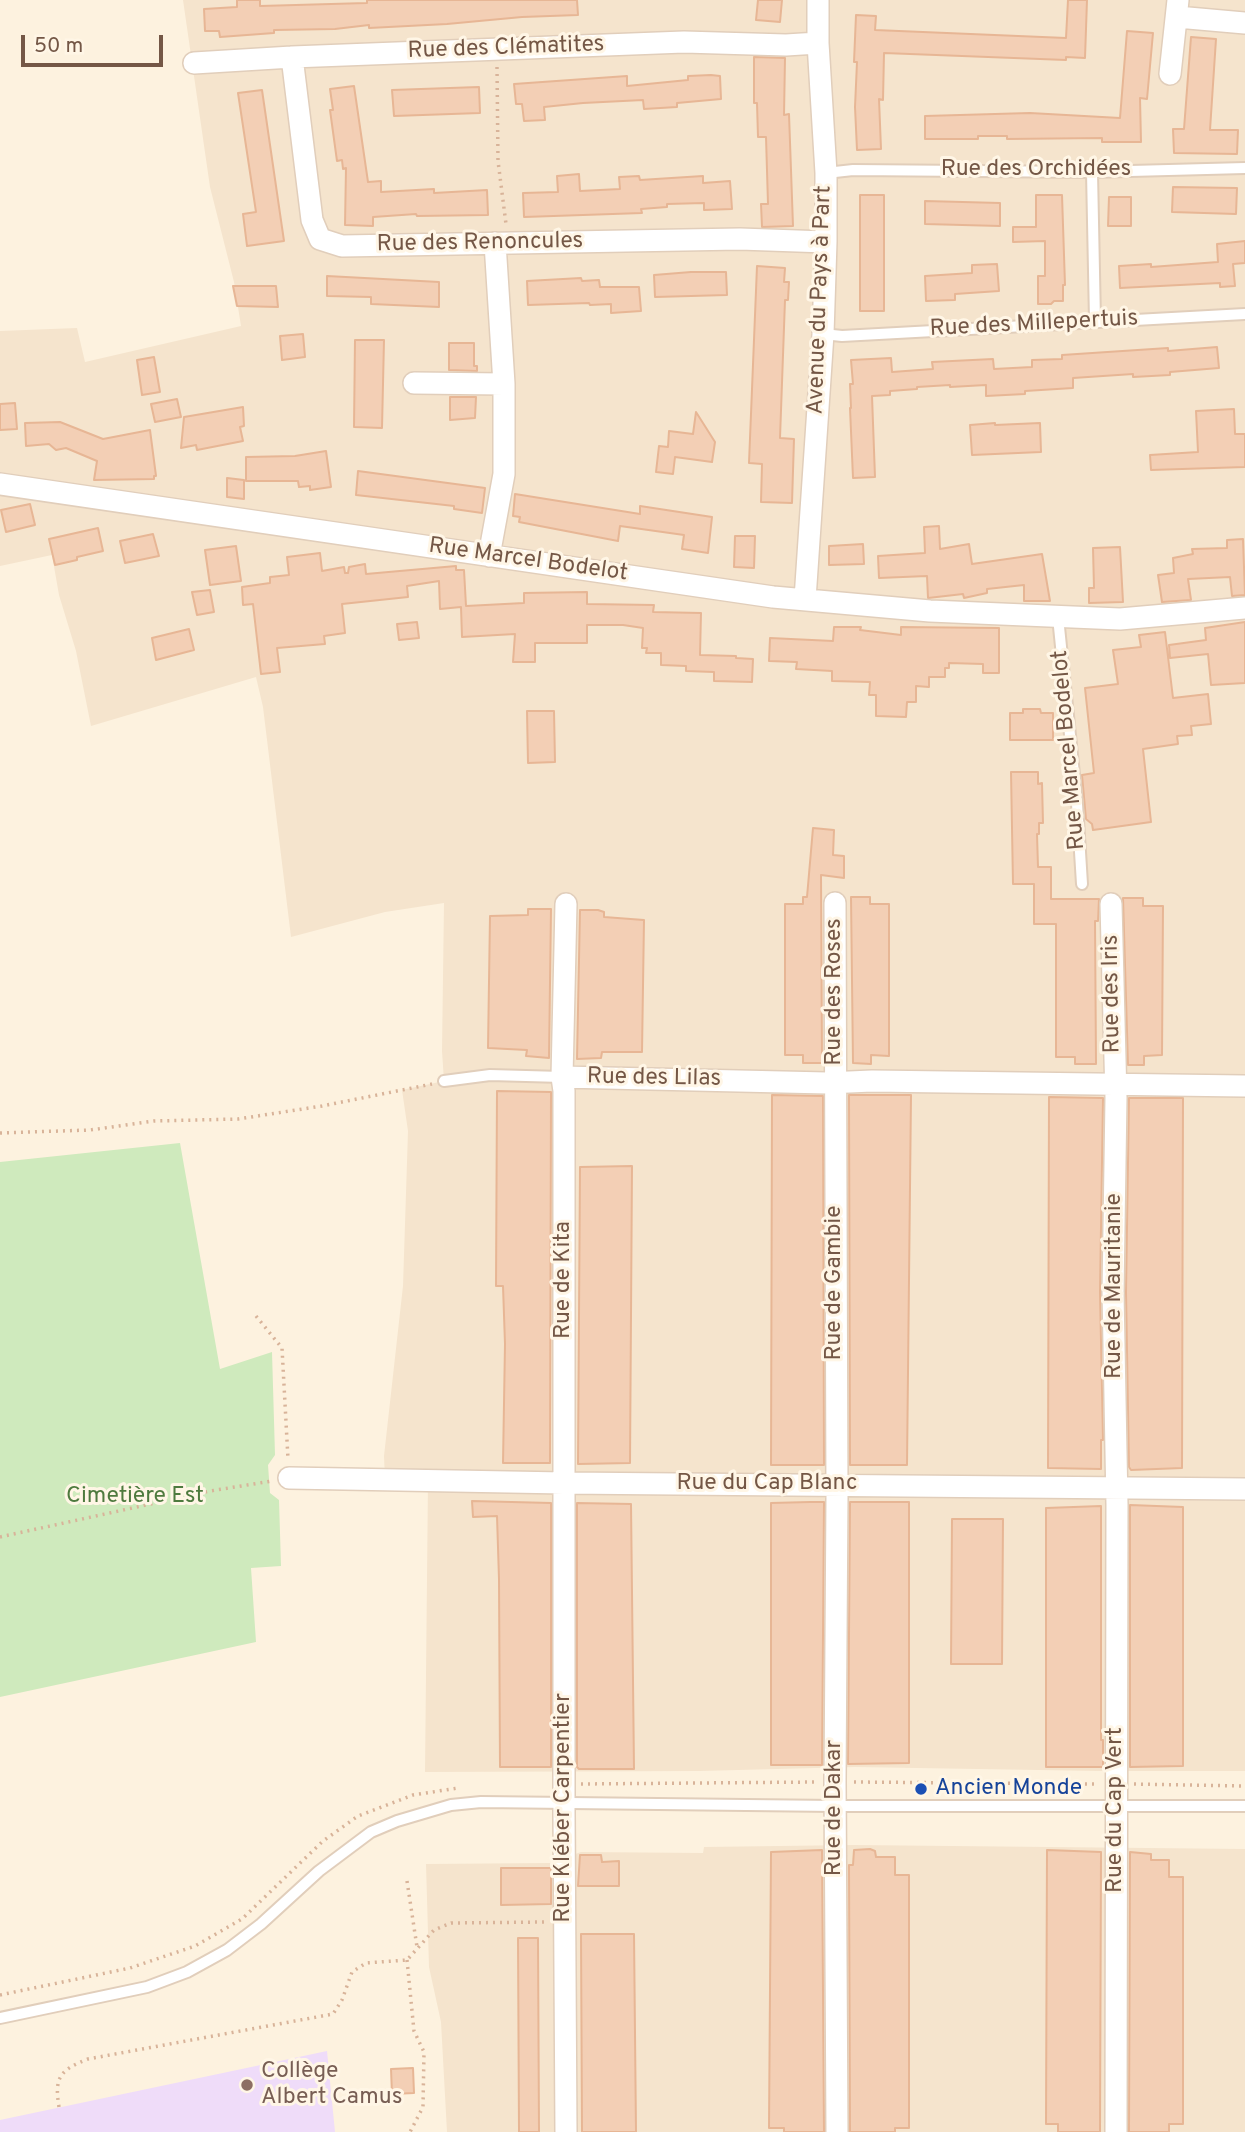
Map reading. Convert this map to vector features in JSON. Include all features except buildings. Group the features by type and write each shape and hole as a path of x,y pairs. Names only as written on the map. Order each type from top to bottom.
{"street":[{"name":"Avenue du Pays à Part","path":"805,600 823,334 826,242 826,173 818,0"},
{"path":"1170,74 1177,9 1245,23"},
{"name":"Rue des Clématites","path":"194,63 684,42 786,45 818,43"},
{"name":"Rue des Renoncules","path":"292,57 312,220 320,239 342,246 740,239 826,242"},
{"path":"489,556 504,474 502,243"},
{"path":"414,383 504,384"},
{"name":"Rue Marcel Bodelot","path":"0,484 805,600 930,611 1120,620 1245,608"},
{"name":"Rue des Roses","path":"835,903 835,1081"},
{"name":"Rue des Lilas","path":"566,904 562,1077 1245,1086"},
{"name":"Rue des Iris","path":"1111,904 1115,1084"},
{"name":"Rue de Kita","path":"562,1077 564,1483"},
{"name":"Rue de Gambie","path":"835,1081 836,1484"},
{"name":"Rue de Mauritanie","path":"1115,1084 1113,1292 1116,1488"},
{"name":"Rue du Cap Blanc","path":"289,1478 1245,1489"},
{"name":"Rue Kléber Carpentier","path":"564,1483 566,2132"},
{"name":"Rue de Dakar","path":"836,1484 837,2132"},
{"name":"Rue du Cap Vert","path":"1116,1488 1116,2132"}],"lane":[{"name":"Rue des Orchidées","path":"826,173 853,170 1092,172 1245,168"},
{"path":"1092,172 1095,321"},
{"name":"Rue des Millepertuis","path":"823,334 842,336 1245,314"},
{"name":"Rue Marcel Bodelot","path":"1058,617 1077,804 1082,884"},
{"path":"444,1081 489,1075 562,1077"},
{"path":"0,2018 147,1987 187,1972 227,1950 348,1848 371,1832 397,1821 451,1805 564,1793 835,1806 1245,1806"}],"path":[{"path":"496,49 502,243"},
{"path":"0,1133 90,1130 154,1121 238,1119 321,1106 444,1081"},
{"path":"0,1537 210,1491 289,1478 282,1348 256,1317"},
{"path":"564,1793 835,1781 1245,1786"},
{"path":"0,1995 130,1968 195,1946 242,1919 323,1841 358,1816 412,1796 462,1788"},
{"path":"407,1881 417,1947"},
{"path":"410,2132 423,2107 424,2052 414,2031 407,1960 433,1930 450,1923 565,1922"},
{"path":"59,2107 56,2088 61,2075 70,2066 88,2059 333,2014 342,2000 352,1972 366,1963 407,1960"}],"shaded area":[{"path":"183,0 1245,0 1245,1771 855,1767 699,1771 425,1772 428,1481 385,1480 384,1456 403,1286 408,1131 402,1090 444,1081 444,903 385,912 291,937 263,707 256,677 91,726 52,555 0,566 0,331 77,328 85,362 241,326 234,282 210,187"},
{"path":"854,1845 1245,1849 1245,2132 447,2132 441,2022 429,1967 426,1864 550,1863 581,1852 703,1853 704,1847"},
{"name":"Collège Albert Camus","path":"327,2051 335,2132 0,2132 0,2120"}],"green space":[{"name":"Cimetière Est","path":"180,1143 220,1369 272,1352 275,1455 268,1465 270,1493 279,1500 281,1566 251,1568 256,1642 0,1697 0,1162"}],"place":[{"name":"Ancien Monde","path":"921,1789"},
{"name":"Collège Albert Camus","path":"247,2085"}]}
